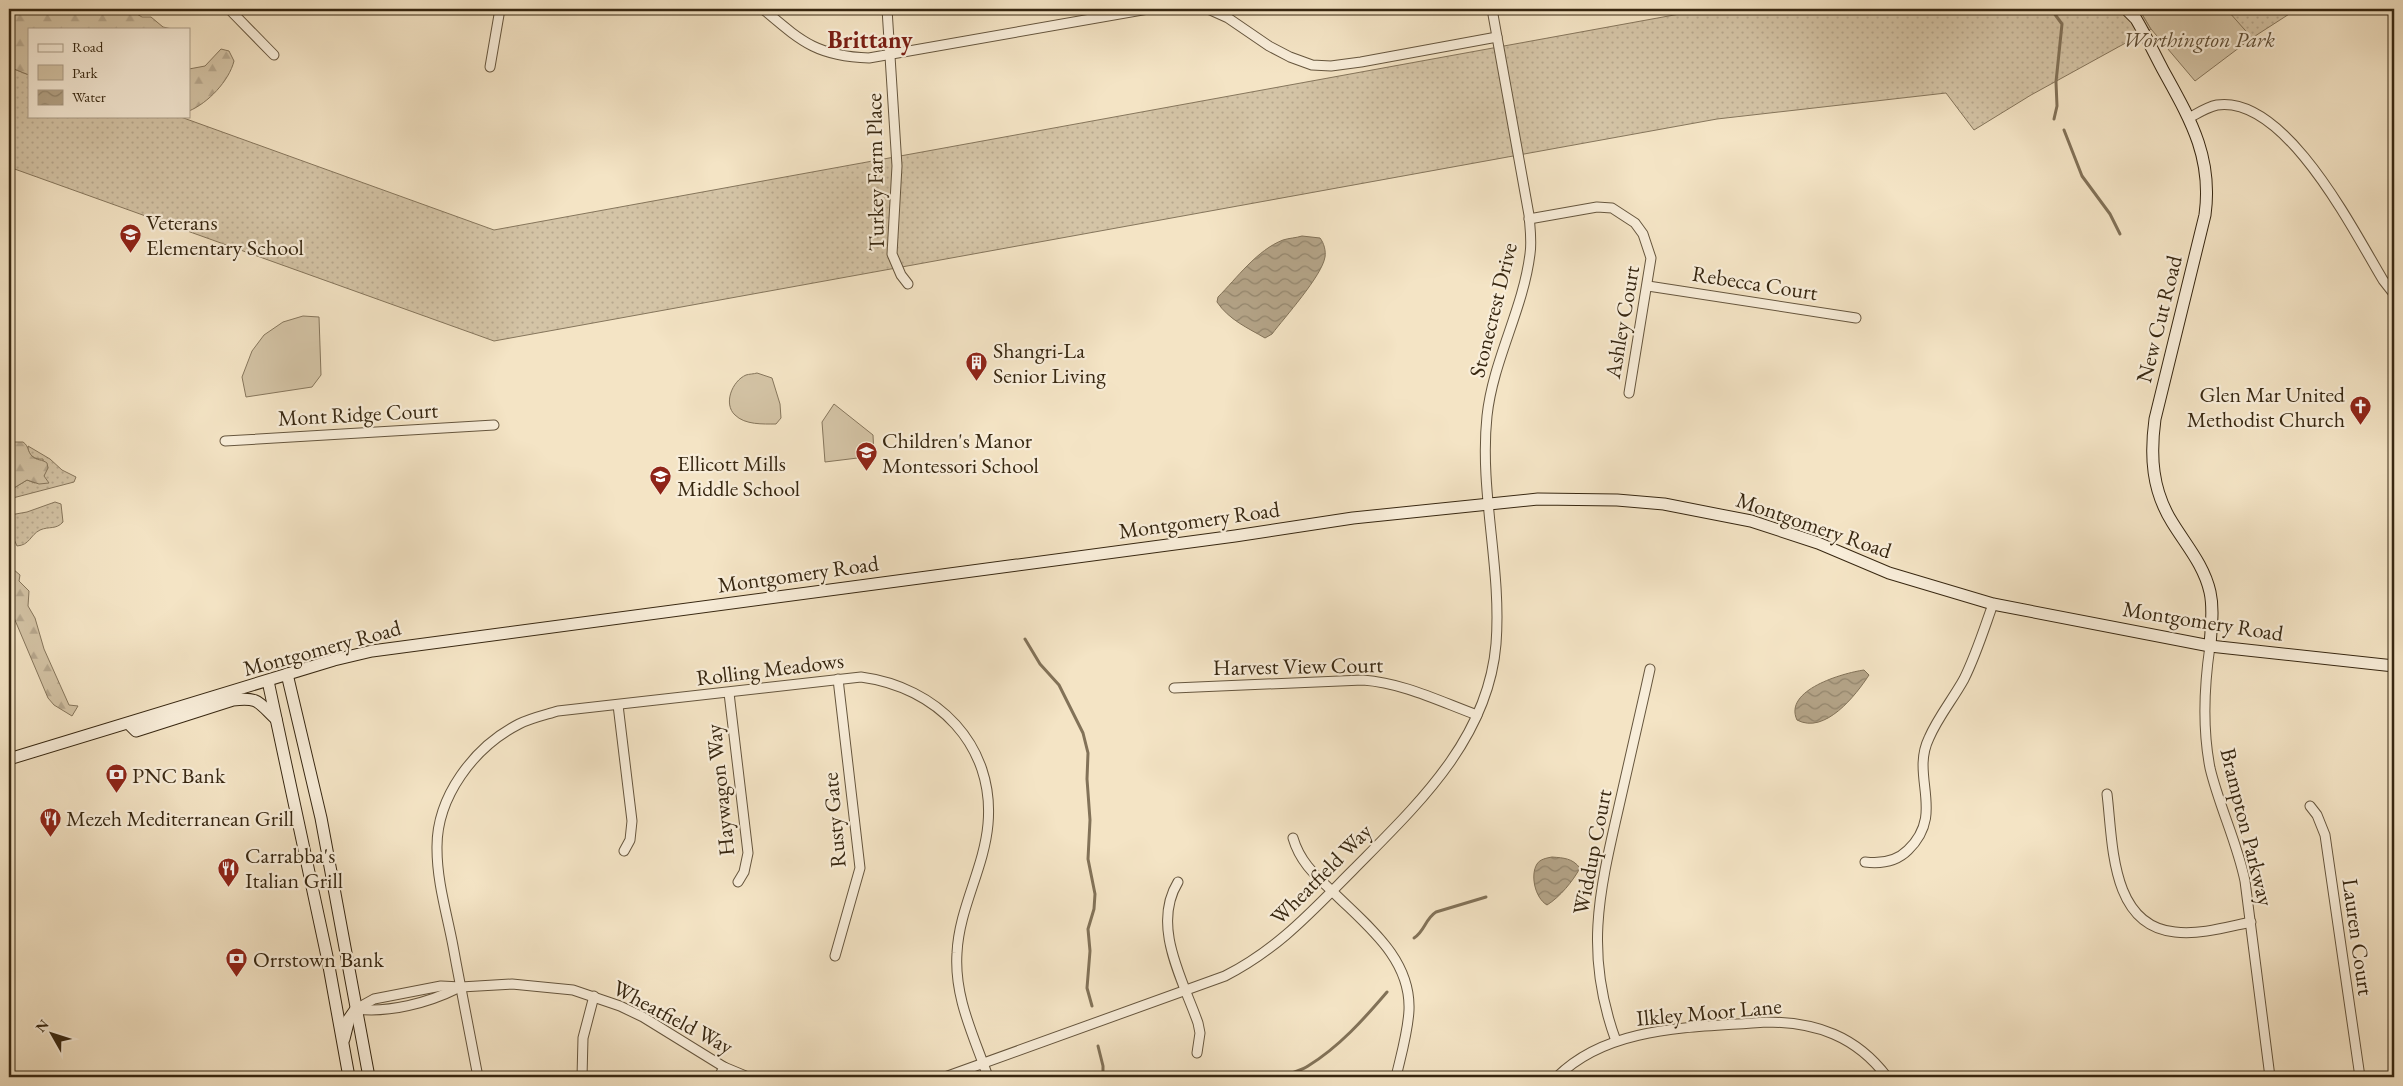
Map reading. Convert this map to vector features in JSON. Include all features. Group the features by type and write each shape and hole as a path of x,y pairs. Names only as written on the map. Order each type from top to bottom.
{"main road":[{"name":"New Cut Road","path":"2126,9 2139,24 2189,118 2204,156 2208,194 2205,215 2155,419 2152,444 2153,473 2158,495 2171,522 2203,570 2210,592 2213,615 2210,646"},
{"name":"Montgomery Road","path":"9,759 129,724 287,674 372,651 1226,538 1353,518 1538,499 1617,500 1710,511 1784,531 1890,573 1993,604 2210,646 2394,666"},
{"path":"287,674 321,818 369,1077"},
{"path":"268,681 350,1077"},
{"path":"129,724 136,731 233,700 250,698 257,701 276,719"},
{"path":"332,984 335,992 356,1009"},
{"path":"337,1013 345,1001 351,985"},
{"path":"344,1046 348,1022 356,1009"},
{"path":"337,1013 348,1022 363,1043"}],"street":[{"path":"229,9 274,54"},
{"path":"490,67 500,9"},
{"path":"763,9 794,35 812,47 828,54 868,58 1148,9"},
{"name":"Turkey Farm Place","path":"887,9 898,166 892,254 901,275 908,284"},
{"path":"1208,9 1228,18 1290,58 1312,65 1331,66 1361,62 1497,37"},
{"name":"Stonecrest Drive","path":"1489,504 1486,470 1487,416 1499,363 1527,270 1531,241 1529,219 1492,9"},
{"path":"2189,118 2217,105 2231,106 2254,114 2282,134 2310,164 2327,186 2383,280 2394,294"},
{"name":"Ashley Court","path":"1529,219 1597,207 1612,208 1635,223 1648,246 1652,258 1629,393"},
{"name":"Rebecca Court","path":"1648,286 1856,318"},
{"name":"Mont Ridge Court","path":"225,441 494,426"},
{"name":"Wheatfield Way","path":"945,1077 1225,976 1269,951 1308,916 1420,802 1436,783 1459,749 1477,716 1488,683 1496,648 1498,608 1489,504"},
{"path":"1865,862 1876,863 1896,859 1914,844 1921,834 1926,823 1927,804 1924,750 1928,738 1965,676 1993,604"},
{"name":"Brampton Parkway","path":"2210,646 2204,688 2206,743 2218,796 2240,856 2251,922 2270,1077"},
{"name":"Widdup Court","path":"1616,1042 1601,992 1596,930 1602,882 1650,669"},
{"name":"Rolling Meadows","path":"478,1077 439,882 437,848 443,811 461,775 488,745 520,724 558,712 861,677 877,679 909,690 927,699 957,725 970,743 980,763 986,784 988,825 960,926 957,955 959,991 963,1008 988,1077"},
{"name":"Rusty Gate","path":"834,956 860,868 838,679"},
{"name":"Harvest View Court","path":"1174,688 1354,680 1382,682 1400,685 1477,716"},
{"name":"Haywagon Way","path":"729,693 748,852 744,872 738,882"},
{"path":"618,705 632,821 630,840 624,851"},
{"path":"2107,794 2116,873 2121,891 2130,905 2142,917 2158,928 2174,932 2198,932 2251,922"},
{"name":"Lauren Court","path":"2310,806 2318,815 2325,835 2360,1077"},
{"path":"1293,838 1306,867 1388,948 1404,978 1409,1009 1396,1077"},
{"path":"1178,882 1166,910 1167,927 1173,954 1200,1033 1197,1053"},
{"name":"Wheatfield Way","path":"356,1009 375,1011 438,998 461,987 492,984 533,984 572,990 594,996 642,1017 724,1067 748,1077"},
{"path":"582,1077 581,1057 583,1038 594,996"},
{"name":"Ilkley Moor Lane","path":"1557,1077 1577,1060 1616,1042 1662,1032 1787,1022 1826,1030 1849,1042 1864,1053 1887,1077"},
{"path":"719,1077 724,1067"}],"green space":[{"path":"9,9 128,9 142,17 151,17 163,27 168,28 28,28 28,75 9,67"},
{"path":"1707,9 2139,9 2151,29 2031,95 1974,130 1946,93 1717,119 494,341 9,167 9,67 28,75 28,118 184,118 494,230"},
{"name":"Worthington Park","path":"2139,9 2234,9 2229,12 2252,38 2195,81 2151,29"},
{"path":"2234,9 2297,9 2252,38 2228,12"},
{"path":"221,49 229,51 234,61 223,84 203,103 190,110 190,69 205,66"},
{"path":"303,316 319,317 321,375 312,387 246,397 242,377 252,351 264,335 283,322"},
{"path":"757,373 772,378 780,404 781,418 776,424 744,421 731,410 730,399 733,387 746,375"},
{"path":"834,404 873,435 874,456 825,462 822,422"},
{"path":"9,442 23,442 32,456 47,463 48,468 44,476 49,483 39,484 27,480 9,491"},
{"path":"28,446 50,459 62,470 76,477 74,482 9,499 9,491 27,480 35,483 44,476 43,459 37,459 32,456"},
{"path":"55,502 61,504 63,522 58,526 40,530 25,544 17,546 9,528 10,515 27,512"},
{"path":"9,558 12,560 13,569 20,575 19,581 29,591 28,606 35,618 44,649 69,705 78,706 72,716 54,705 48,698 9,606"}],"water":[{"path":"1302,236 1320,238 1324,245 1325,257 1317,275 1293,308 1272,334 1265,338 1227,314 1217,302 1218,297 1265,250 1283,240"},
{"path":"1864,670 1869,675 1856,693 1839,711 1829,718 1818,722 1808,723 1797,720 1795,709 1799,700 1807,692 1830,679"},
{"path":"1552,857 1571,860 1580,868 1566,888 1547,905 1539,897 1535,886 1534,874 1538,862"}],"waterway":[{"path":"2051,9 2062,24 2056,82 2057,106 2054,119"},
{"path":"2064,130 2082,176 2110,214 2120,234"},
{"path":"1025,639 1040,664 1059,685 1083,733 1088,753 1087,779 1090,820 1088,859 1095,894 1094,909 1088,929 1090,951 1087,988 1092,1006"},
{"path":"1414,938 1436,912 1486,897"},
{"path":"1284,1077 1305,1068 1341,1041 1387,992"},
{"path":"1098,1046 1103,1066 1103,1077"}],"place":[{"name":"Veterans Elementary School","path":"130,254"},
{"name":"Shangri-La Senior Living","path":"977,382"},
{"name":"Glen Mar United Methodist Church","path":"2361,426"},
{"name":"Children's Manor Montessori School","path":"866,472"},
{"name":"Ellicott Mills Middle School","path":"661,495"},
{"name":"PNC Bank","path":"116,794"},
{"name":"Mezeh Mediterranean Grill","path":"50,837"},
{"name":"Carrabba's Italian Grill","path":"229,887"},
{"name":"Orrstown Bank","path":"237,978"}],"district":[{"name":"Brittany","path":"870,39"}]}
